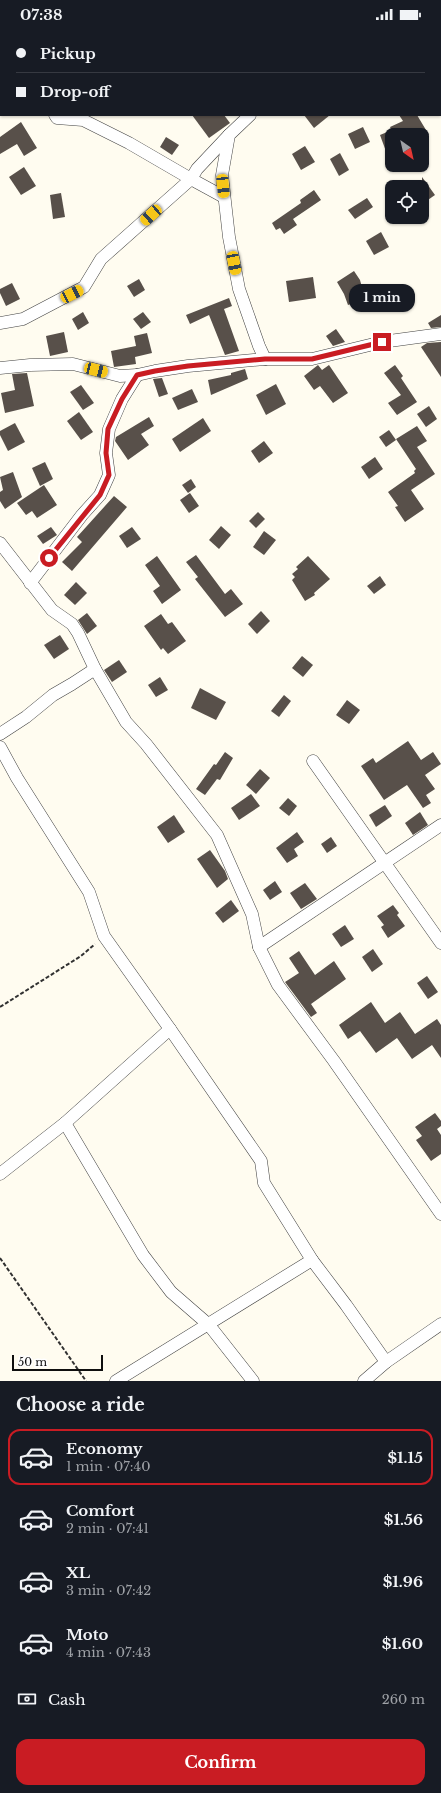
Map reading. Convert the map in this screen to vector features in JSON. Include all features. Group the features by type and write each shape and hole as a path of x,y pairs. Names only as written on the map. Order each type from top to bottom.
{"street":[{"path":"56,116 57,118 84,120 129,143 224,197"},
{"path":"0,323 23,319 84,287 101,259 191,179 197,169 249,116"},
{"path":"229,135 222,175 229,237 239,289 265,359"},
{"path":"0,368 30,365 73,364 120,376 137,375 188,366 265,359 312,359 382,342 441,334"},
{"path":"30,583 100,495 109,475 106,453 108,429 122,399 137,375"},
{"path":"0,543 52,610 72,624 78,633 95,669 126,722 146,744 216,835 252,914 259,947 278,985 334,1061 441,1214"},
{"path":"0,734 26,717 53,695 95,669"},
{"path":"0,747 17,778 89,892 104,936 261,1161 264,1183 312,1260 386,1362"},
{"path":"313,761 441,943"},
{"path":"259,947 441,824"},
{"path":"0,1174 65,1123 170,1029"},
{"path":"65,1123 143,1255 171,1292 209,1325 254,1381"},
{"path":"116,1381 209,1325 312,1260"},
{"path":"364,1381 386,1362 441,1324"}],"path":[{"path":"0,1007 81,956 104,936"},
{"path":"0,1258 86,1381"}],"building":[{"path":"193,116 225,116 230,123 209,138"},
{"path":"305,116 329,116 314,128"},
{"path":"400,116 418,116 425,128 390,128 403,121"},
{"path":"21,122 37,148 24,156 17,144 0,154 0,137"},
{"path":"363,127 370,142 355,149 348,134"},
{"path":"385,133 385,149 380,135"},
{"path":"166,137 179,145 172,155 160,147"},
{"path":"305,146 315,162 301,170 292,154"},
{"path":"340,153 349,170 339,176 330,159"},
{"path":"24,167 36,186 21,195 9,177"},
{"path":"429,187 435,195 429,199"},
{"path":"314,190 321,200 293,219 297,225 284,234 280,228 276,230 272,223 301,203 300,200"},
{"path":"61,193 65,217 53,219 50,195"},
{"path":"367,198 373,207 355,219 348,210"},
{"path":"381,232 389,247 374,255 366,241"},
{"path":"354,271 360,280 365,299 348,305 337,282"},
{"path":"313,277 316,298 289,302 286,281"},
{"path":"139,279 145,290 134,297 127,286"},
{"path":"12,283 20,299 6,306 0,293 0,289"},
{"path":"229,298 232,306 224,309 239,351 225,355 209,315 190,324 186,315"},
{"path":"83,312 89,323 78,330 72,319"},
{"path":"143,312 151,322 141,329 133,319"},
{"path":"441,315 441,327 431,328 428,323"},
{"path":"336,329 345,342 333,346 326,336"},
{"path":"64,332 68,352 50,356 46,336"},
{"path":"147,333 152,353 135,357 136,364 114,367 111,351 136,346 134,336"},
{"path":"441,342 441,377 421,347 427,343"},
{"path":"318,365 322,370 329,365 348,393 333,403 320,386 314,390 304,376"},
{"path":"395,365 403,376 401,378 417,402 397,415 388,403 401,395 384,373"},
{"path":"245,369 248,379 211,395 208,380 231,375 231,373"},
{"path":"27,373 34,406 5,413 1,393 15,390 12,374"},
{"path":"162,378 168,394 159,397 153,379"},
{"path":"276,384 286,404 266,415 256,395"},
{"path":"81,385 94,403 83,410 70,392"},
{"path":"192,389 198,402 178,410 172,398"},
{"path":"429,406 437,419 426,427 417,414"},
{"path":"79,412 93,432 81,440 67,421"},
{"path":"149,417 154,426 141,434 149,445 128,460 115,441 116,437"},
{"path":"203,418 211,431 180,452 172,439"},
{"path":"15,423 25,442 8,451 0,435 0,431"},
{"path":"417,426 427,441 417,447 435,474 411,490 424,509 405,522 395,507 398,506 388,492 415,473 414,471 416,469 396,439"},
{"path":"389,430 396,440 386,447 379,437"},
{"path":"264,441 273,453 259,463 251,451"},
{"path":"375,457 383,469 369,479 361,467"},
{"path":"45,462 53,479 40,486 32,468"},
{"path":"13,472 22,497 5,509 0,501 0,492 3,490 0,477"},
{"path":"191,479 196,487 188,493 182,485"},
{"path":"44,485 57,505 37,518 32,511 26,515 17,503"},
{"path":"190,493 199,506 189,513 180,500"},
{"path":"114,496 127,507 72,571 62,562 82,542 77,537"},
{"path":"258,512 265,519 256,528 249,521"},
{"path":"221,526 231,535 219,549 209,540"},
{"path":"51,527 57,535 43,544 37,536"},
{"path":"132,527 141,539 127,548 119,536"},
{"path":"264,531 276,540 264,555 253,547"},
{"path":"196,555 225,594 231,589 243,604 225,617 195,579 198,577 186,562"},
{"path":"157,556 181,590 162,604 153,591 160,586 145,565"},
{"path":"308,556 330,579 314,593 315,595 305,601 292,580 295,577 292,574 298,569 296,567"},
{"path":"380,576 386,585 374,594 367,586"},
{"path":"76,582 87,593 75,605 64,595"},
{"path":"261,611 270,621 257,634 248,624"},
{"path":"87,613 97,626 87,634 78,620"},
{"path":"161,614 168,624 172,622 186,641 168,654 163,648 161,650 144,626"},
{"path":"60,635 69,649 54,659 44,645"},
{"path":"302,656 313,665 303,677 292,668"},
{"path":"119,660 127,672 112,682 104,670"},
{"path":"160,677 168,690 156,697 148,685"},
{"path":"200,688 226,702 216,720 191,708"},
{"path":"284,695 291,701 279,717 271,711"},
{"path":"347,700 360,710 349,724 336,715"},
{"path":"408,741 421,760 433,752 441,764 425,775 435,789 426,795 431,803 423,808 407,785 384,800 361,766 373,758 376,763"},
{"path":"225,752 233,758 220,780 217,779 205,795 196,789 214,764 216,765"},
{"path":"260,769 270,778 256,794 246,785"},
{"path":"251,794 260,806 239,820 231,808"},
{"path":"288,798 297,806 289,816 279,808"},
{"path":"385,805 392,816 376,827 369,815"},
{"path":"420,812 428,825 413,835 405,823"},
{"path":"174,815 185,832 168,843 157,827"},
{"path":"297,832 304,842 294,849 298,856 287,863 276,848"},
{"path":"331,837 337,846 327,853 321,844"},
{"path":"210,850 225,871 228,879 217,888 197,859"},
{"path":"275,881 282,892 270,900 263,890"},
{"path":"305,883 317,899 301,909 290,893"},
{"path":"231,900 239,911 223,923 215,913"},
{"path":"393,905 399,913 397,915 405,926 388,938 381,927 384,925 377,916"},
{"path":"345,925 354,939 341,947 332,934"},
{"path":"373,949 383,964 372,972 362,957"},
{"path":"299,951 315,975 334,961 346,979 311,1004 317,1013 311,1017 285,982 299,973 289,958"},
{"path":"427,976 438,992 428,999 417,983"},
{"path":"371,1002 385,1023 400,1012 415,1034 437,1019 441,1025 441,1058 432,1045 412,1059 397,1038 376,1053 360,1031 348,1039 339,1025"},
{"path":"435,1113 441,1121 441,1126 437,1129 441,1135 441,1154 431,1161 416,1140 422,1136 415,1127"}],"route":[{"path":"49,558 100,495 109,475 106,453 108,429 122,399 137,375 188,366 265,359 312,359 382,342"}]}
